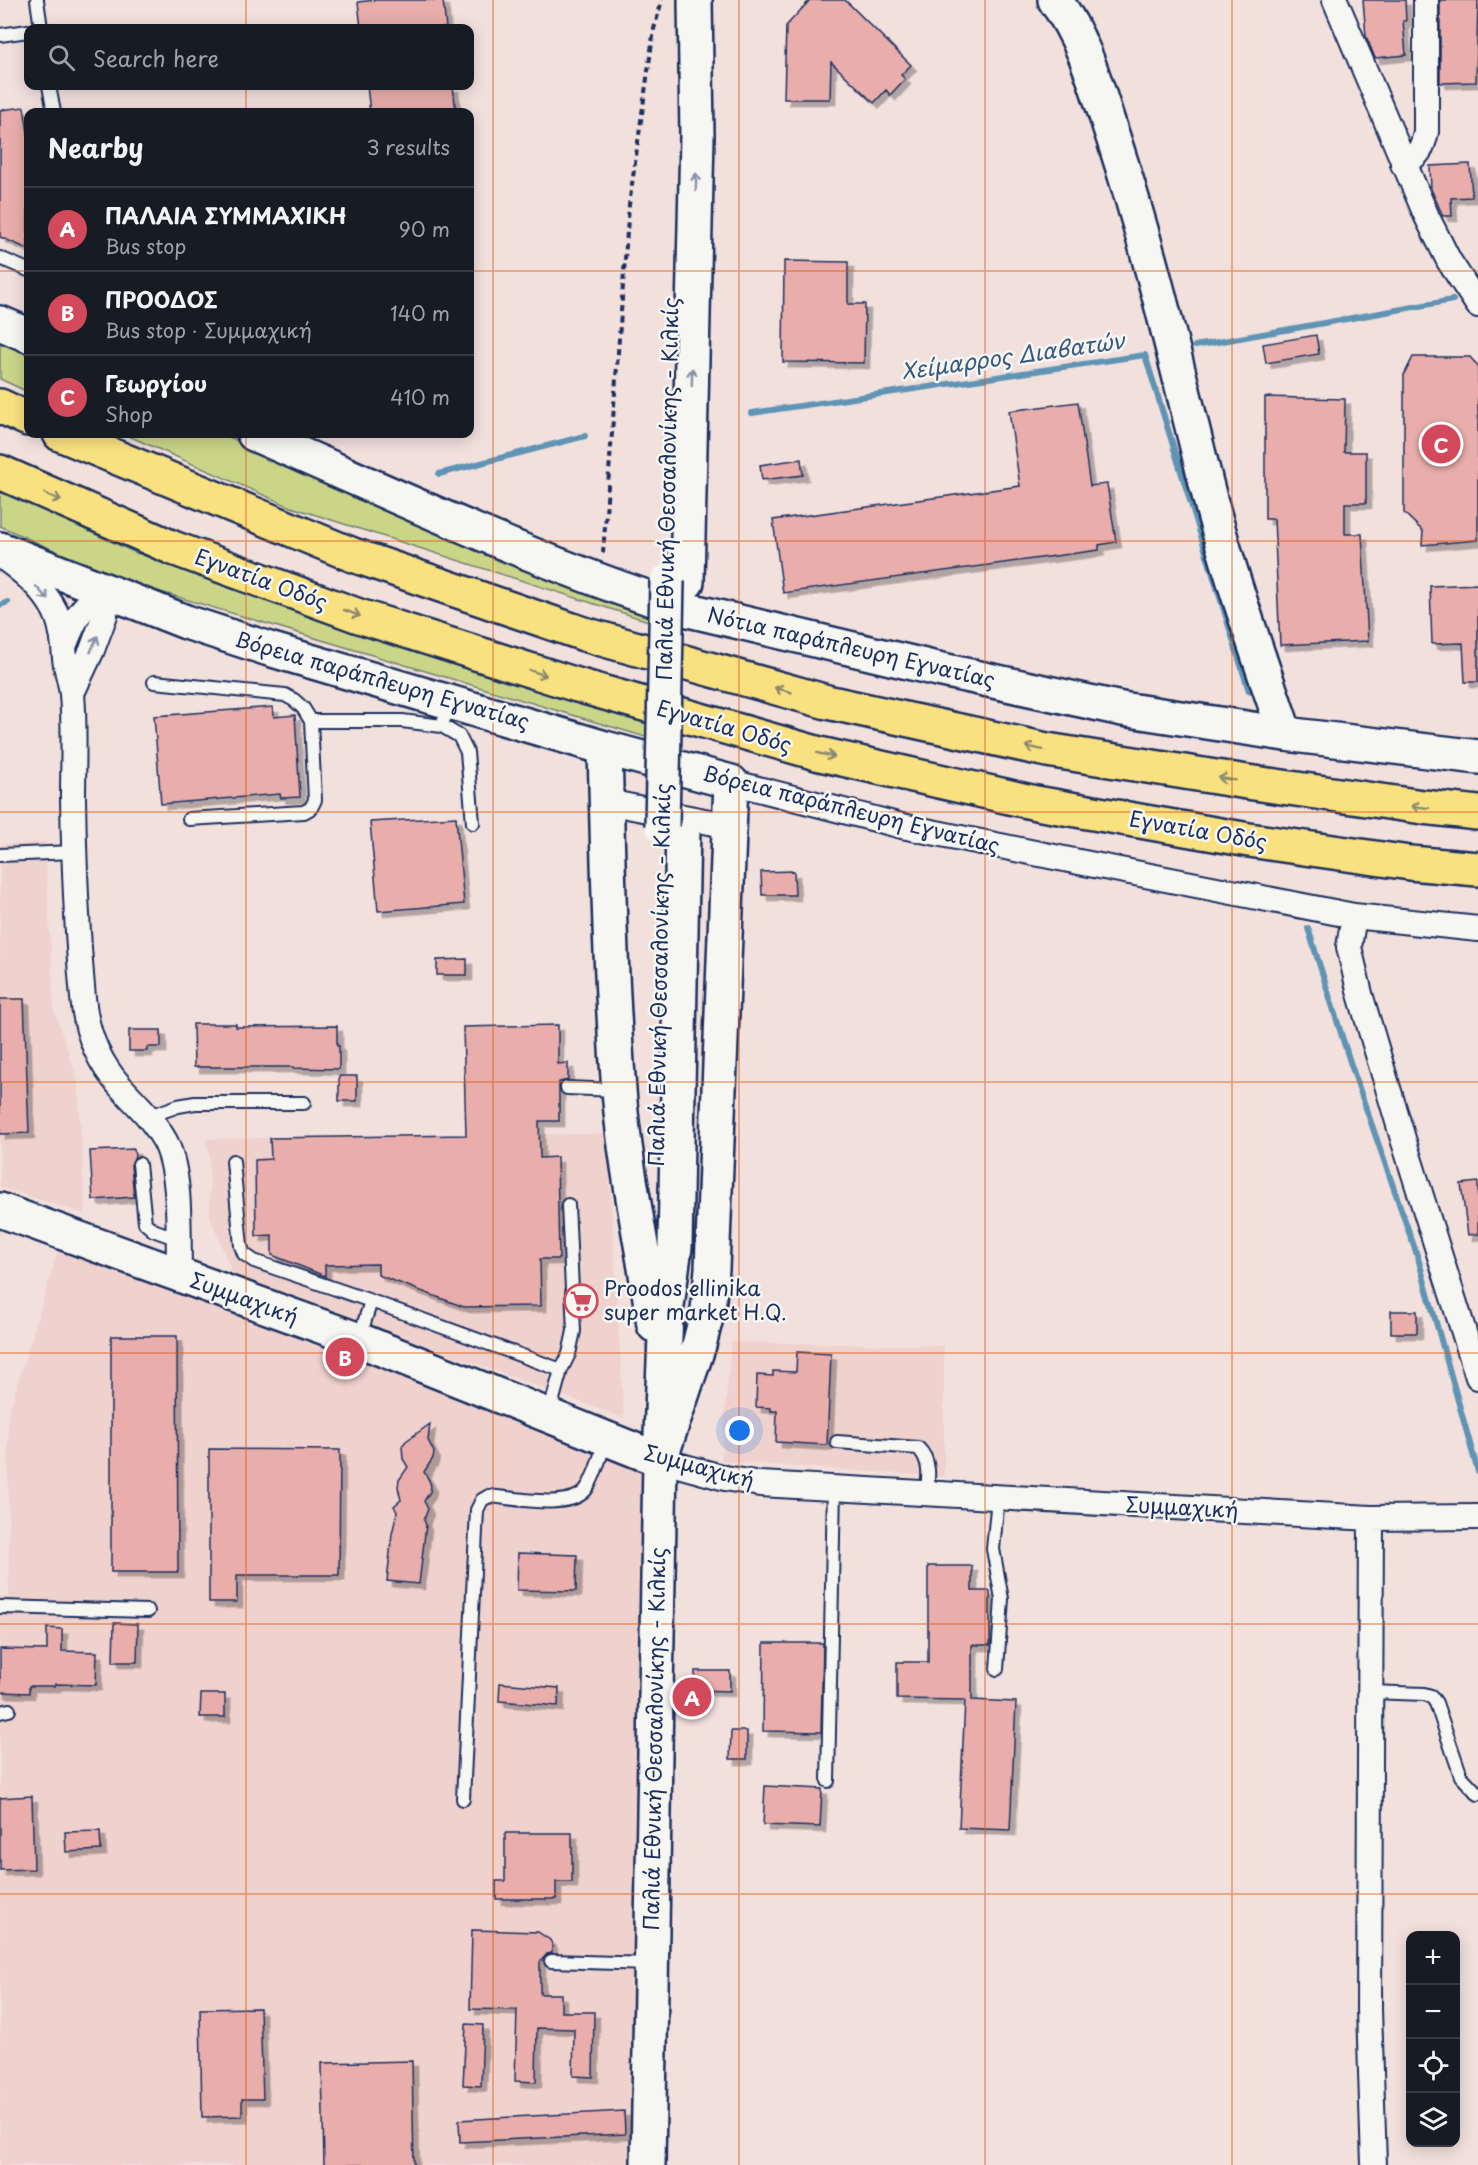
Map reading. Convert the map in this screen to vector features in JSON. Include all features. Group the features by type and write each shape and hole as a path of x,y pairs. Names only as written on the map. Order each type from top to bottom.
{"highway":[{"path":"0,406 24,417"},
{"path":"70,438 353,555 584,634 827,702 1047,750 1247,782 1478,813"},
{"name":"Εγνατία Οδός","path":"0,472 172,548 359,616 577,685 820,754 1060,807 1249,840 1478,869"}],"street":[{"path":"1055,0 1068,18 1090,66 1127,181 1155,276 1206,486 1241,603 1285,734"},
{"path":"1335,0 1403,164 1432,226 1470,281 1478,305"},
{"path":"1403,164 1416,157 1426,132 1426,0"},
{"name":"Παλιά Εθνική Θεσσαλονίκης - Κιλκίς","path":"648,2165 660,1460 666,1314 675,1247 672,826 677,582 697,136 695,13"},
{"path":"0,323 24,333"},
{"name":"Νότια παράπλευρη Εγνατίας","path":"263,438 520,549 636,595 676,607 921,666 1122,709 1285,734 1478,757"},
{"name":"Βόρεια παράπλευρη Εγνατίας","path":"0,549 186,622 269,649 446,713 605,748 902,826 1354,916 1478,929"},
{"path":"0,554 29,578 51,602 58,617 65,644 65,659 72,693 74,852 83,999 87,1026 105,1067 119,1085 150,1116 165,1142 173,1164 179,1275"},
{"path":"65,644 80,610 88,601 103,591 105,615 72,693"},
{"path":"605,748 610,917 619,1090 625,1146 663,1383"},
{"path":"660,1460 699,1346 708,1310 731,782"},
{"path":"607,802 730,826"},
{"path":"1354,916 1349,947 1360,994 1478,1377"},
{"name":"Συμμαχική","path":"0,1210 359,1340 660,1460 725,1478 760,1484 1371,1518 1478,1517"},
{"path":"1371,1518 1369,2009 1374,2165"}],"lane":[{"path":"37,0 40,24"},
{"path":"0,35 24,32"},
{"path":"51,90 53,108"},
{"path":"0,258 24,268"},
{"path":"154,682 285,695 303,708 311,722 315,800 311,808 304,812 189,819"},
{"path":"311,722 402,721 446,713 467,752 473,823"},
{"path":"0,855 74,852"},
{"path":"567,1088 619,1090"},
{"path":"150,1116 178,1106 195,1103 304,1103"},
{"path":"233,1161 241,1246 244,1254 260,1264 371,1301 561,1371"},
{"path":"139,1164 145,1224 153,1230 178,1239"},
{"path":"549,1415 574,1331 568,1205"},
{"path":"359,1340 371,1301"},
{"path":"463,1799 477,1510 482,1500 489,1496 558,1502 576,1499 587,1489 606,1439"},
{"path":"837,1442 918,1448 925,1454 929,1476 926,1494"},
{"path":"828,1781 834,1488"},
{"path":"997,1669 1002,1599 993,1549 998,1498"},
{"path":"0,1606 148,1611"},
{"path":"1370,1692 1431,1696 1436,1703 1461,1776 1478,1794"},
{"path":"551,1961 651,1964"}],"path":[{"path":"603,553 628,205 654,29 662,0"}],"shaded area":[{"path":"45,842 54,1010 78,1081 85,1214 0,1187 0,845"},
{"path":"607,1134 624,1418 233,1275 210,1216 209,1149 205,1139"},
{"path":"60,1245 321,1345 323,1352 348,1363 356,1359 644,1471 631,2165 0,2165 0,1597 9,1597 8,1415"},
{"path":"731,1342 944,1346 944,1477 721,1461"}],"green space":[{"path":"0,337 24,347 24,390 0,379"},
{"path":"133,438 231,438 536,568 647,603 648,621 291,507"},
{"path":"0,490 136,553 650,717 649,738 118,579 0,526"}],"building":[{"path":"443,0 446,24 361,24 358,2"},
{"path":"810,0 845,0 911,65 901,75 905,79 890,95 886,90 874,103 831,62 830,99 784,99 786,26"},
{"path":"1363,0 1405,0 1406,21 1403,21 1406,55 1375,58 1366,36"},
{"path":"1440,0 1478,0 1476,82 1440,83"},
{"path":"367,90 453,90 456,108 370,108"},
{"path":"24,107 24,247 0,237 0,110"},
{"path":"1470,164 1472,197 1451,198 1452,216 1443,216 1431,189 1430,166"},
{"path":"784,261 848,262 848,304 865,304 864,363 783,362"},
{"path":"1316,335 1319,354 1266,363 1263,344"},
{"path":"1413,357 1470,357 1478,366 1478,540 1422,545 1423,531 1404,513 1404,375"},
{"path":"1265,397 1345,399 1344,452 1366,452 1366,503 1345,503 1345,534 1362,534 1368,641 1280,645 1274,519 1265,519"},
{"path":"1078,402 1090,486 1107,484 1116,542 1099,545 1099,550 783,593 773,520 1020,486 1009,411"},
{"path":"801,459 803,475 762,480 760,465"},
{"path":"1478,584 1478,682 1465,682 1463,643 1432,644 1430,586"},
{"path":"273,707 274,717 295,715 300,797 281,798 280,794 161,804 154,716"},
{"path":"456,817 464,904 378,911 370,822"},
{"path":"794,871 795,895 762,895 761,872"},
{"path":"467,959 467,975 437,975 437,960"},
{"path":"0,999 24,999 29,1133 0,1134"},
{"path":"193,1024 236,1024 236,1027 337,1026 339,1069 194,1067"},
{"path":"558,1025 558,1064 568,1063 568,1080 559,1082 559,1121 539,1121 540,1158 557,1157 559,1259 540,1259 541,1306 464,1307 378,1275 378,1264 325,1265 325,1276 272,1255 272,1235 256,1236 255,1160 271,1159 270,1138 466,1135 463,1027"},
{"path":"129,1030 161,1030 161,1047 147,1047 147,1051 129,1051"},
{"path":"339,1076 357,1076 357,1101 339,1101"},
{"path":"134,1149 135,1157 131,1165 134,1197 93,1200 90,1151"},
{"path":"1478,1182 1478,1234 1468,1235 1461,1184"},
{"path":"1391,1311 1417,1311 1417,1333 1391,1333"},
{"path":"111,1336 177,1336 178,1572 111,1572"},
{"path":"797,1352 831,1354 827,1445 776,1442 777,1411 771,1411 771,1408 756,1407 757,1375 773,1376 773,1371 796,1372"},
{"path":"430,1424 428,1440 434,1452 424,1472 431,1486 424,1501 428,1509 424,1520 426,1525 419,1584 387,1581 397,1512 394,1506 401,1500 399,1480 408,1467 403,1459 402,1446"},
{"path":"209,1449 340,1450 339,1575 237,1575 237,1602 209,1602"},
{"path":"518,1553 577,1555 576,1591 517,1590"},
{"path":"928,1566 972,1566 972,1591 990,1591 990,1645 972,1645 972,1700 1016,1702 1010,1830 959,1828 965,1700 897,1699 897,1662 928,1662"},
{"path":"114,1623 138,1624 137,1662 113,1662"},
{"path":"47,1628 62,1629 62,1651 97,1652 96,1685 55,1684 55,1686 29,1686 29,1693 0,1692 0,1649 47,1650"},
{"path":"764,1643 823,1643 821,1732 763,1731"},
{"path":"695,1671 730,1671 730,1691 695,1690"},
{"path":"500,1683 559,1688 558,1706 499,1701"},
{"path":"201,1694 225,1694 225,1717 200,1717"},
{"path":"731,1731 747,1731 747,1759 730,1759"},
{"path":"765,1786 822,1789 820,1827 763,1825"},
{"path":"32,1796 34,1869 0,1870 0,1798"},
{"path":"100,1831 101,1850 66,1852 65,1832"},
{"path":"505,1833 572,1833 572,1882 556,1882 556,1899 496,1899 496,1881 505,1881"},
{"path":"472,1930 538,1932 550,1940 552,1953 547,1954 540,1962 540,1994 561,1994 561,2012 594,2012 593,2077 573,2076 574,2029 537,2028 536,2082 515,2081 517,2010 470,2009"},
{"path":"260,2008 263,2099 242,2099 242,2116 202,2117 200,2009"},
{"path":"466,2024 483,2025 481,2086 463,2085"},
{"path":"412,2061 414,2165 324,2165 322,2063"},
{"path":"624,2111 625,2134 460,2142 459,2120"}],"waterway":[{"name":"Χείμαρρος Διαβατών","path":"1195,346 1453,300"},
{"name":"Χείμαρρος Διαβατών","path":"752,413 1145,355 1249,691"},
{"path":"439,474 585,436"},
{"path":"0,605 8,602"},
{"path":"1308,928 1350,1062 1418,1258 1478,1472"}],"place":[{"name":"Γεωργίου","path":"1441,444"},
{"name":"Proodos ellinika super market H.Q.","path":"581,1301"},
{"name":"ΠΡΟΟΔΟΣ","path":"345,1357"},
{"name":"ΠΑΛΑΙΑ ΣΥΜΜΑΧΙΚΗ","path":"692,1697"}]}
